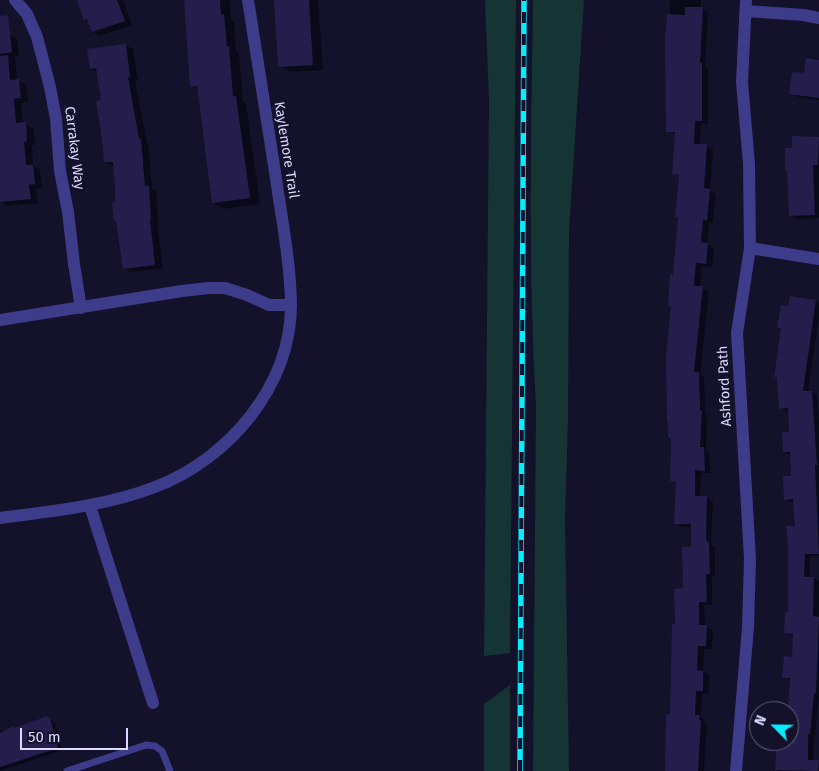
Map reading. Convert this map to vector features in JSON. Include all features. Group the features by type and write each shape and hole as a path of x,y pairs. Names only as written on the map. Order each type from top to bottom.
{"street":[{"name":"Carrakay Way","path":"15,0 27,14 37,37 50,87 56,119 60,171 68,212 81,308"},
{"name":"Kaylemore Trail","path":"0,518 90,506 133,495 157,486 196,467 232,437 251,416 280,365 286,345 291,305 288,257 248,0"},
{"path":"746,6 804,14 819,18"},
{"name":"Ashford Path","path":"736,771 748,627 750,559 737,333 750,248 750,164 742,82 746,6"},
{"path":"750,248 819,259"},
{"path":"0,320 209,288 225,288 269,305 291,305"},
{"path":"90,506 153,703"}],"lane":[{"path":"67,771 146,745 155,746 162,751 170,771"}],"green space":[{"path":"485,0 516,0 510,653 484,656 489,99"},
{"path":"533,0 584,0 569,230 568,420 565,518 569,771 533,771 536,407 531,254"},
{"path":"510,685 510,771 484,771 484,704"}],"building":[{"path":"77,0 117,0 125,21 92,32 87,19 84,21"},
{"path":"184,0 220,0 221,15 224,14 227,47 229,46 233,96 236,96 250,198 212,203 197,86 190,87"},
{"path":"274,0 309,0 313,65 278,67"},
{"path":"685,7 703,7 700,63 702,63 702,121 695,121 694,144 707,144 704,188 710,189 707,220 703,220 701,242 708,243 706,264 696,263 694,286 703,286 694,372 699,372 700,411 702,411 700,447 704,447 705,471 695,470 695,496 707,496 706,537 707,542 709,542 710,574 706,574 707,602 699,602 699,625 707,625 706,646 698,646 697,670 703,671 703,691 696,691 695,715 700,715 699,720 701,720 698,771 665,771 666,714 670,714 672,624 675,624 674,589 683,588 682,547 691,547 691,524 674,524 676,482 670,481 671,438 668,438 667,422 666,356 671,307 668,306 670,274 673,275 678,217 675,217 679,175 672,174 675,132 666,132 665,39 667,14 685,15"},
{"path":"8,15 12,52 0,54 0,16"},
{"path":"126,44 130,77 128,77 139,139 141,139 145,186 149,185 150,219 155,265 123,269 112,202 115,202 113,162 104,162 96,101 101,100 96,68 90,69 87,49"},
{"path":"8,55 10,80 19,79 21,98 14,99 16,123 26,122 27,141 24,142 26,165 33,165 35,184 29,185 31,199 0,202 0,56"},
{"path":"806,58 819,60 819,98 789,94 792,72 804,73"},
{"path":"792,136 819,137 818,165 813,165 815,215 789,216 785,148 792,148"},
{"path":"790,296 816,300 803,391 812,391 817,465 815,465 819,554 805,554 804,577 814,577 813,616 819,617 816,693 814,693 810,734 808,734 808,760 819,760 818,771 775,770 776,751 799,751 799,701 789,701 790,678 782,678 784,656 792,657 793,634 784,633 785,612 788,612 788,545 786,526 795,526 793,499 784,500 783,476 791,476 790,452 783,452 782,432 789,432 788,408 779,409 777,377 774,377 781,328 777,328 781,305 788,306"},
{"path":"47,716 48,719 50,718 58,748 0,767 0,733 14,726 15,728"}],"railway":[{"path":"520,771 524,0"}]}
